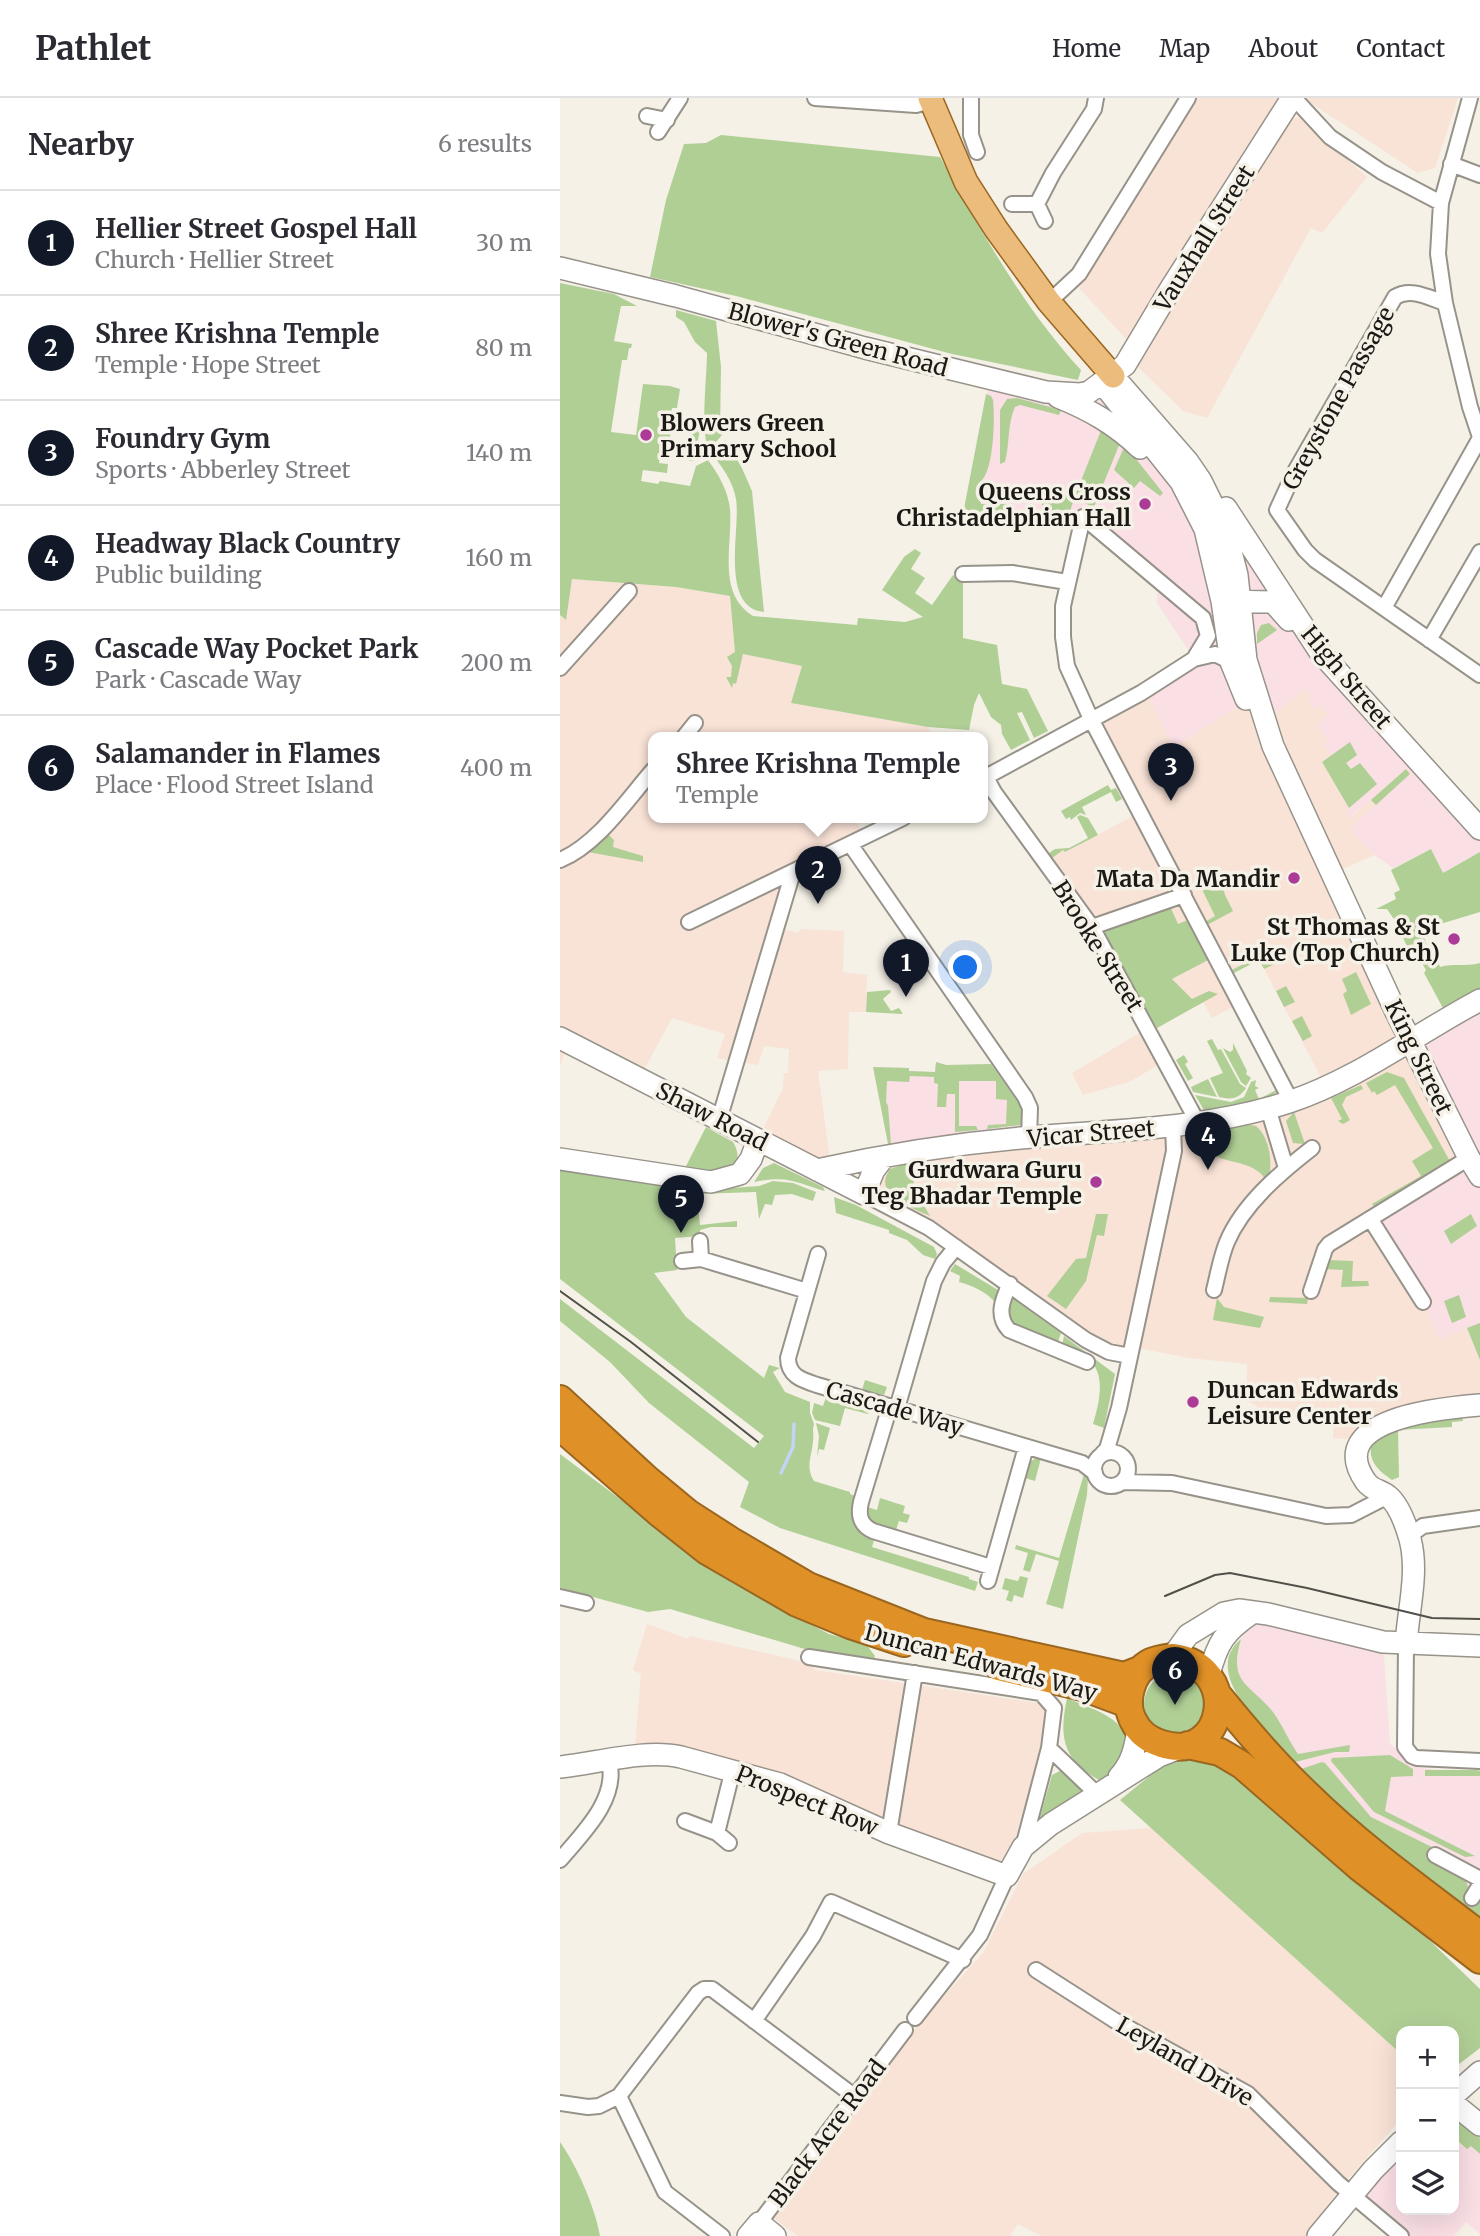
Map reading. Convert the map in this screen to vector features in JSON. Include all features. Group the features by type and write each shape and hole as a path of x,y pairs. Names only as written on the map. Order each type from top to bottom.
{"highway":[{"name":"Duncan Edwards Way","path":"560,1399 688,1513 808,1586 924,1632 1124,1676 1142,1669"},
{"name":"Duncan Edwards Way","path":"560,1427 707,1551 797,1603 850,1625 924,1650 1082,1687 1128,1704"},
{"path":"1480,1936 1352,1836 1311,1798 1266,1752 1195,1662 1172,1657 1152,1661 1142,1669 1132,1683 1128,1704 1130,1716 1138,1730 1151,1740 1206,1747 1232,1757 1359,1867 1480,1960"},
{"path":"1184,1746 1205,1737 1214,1726 1218,1710 1213,1684"}],"main road":[{"path":"931,99 966,182 1049,302 1068,339 1108,380"}],"street":[{"path":"647,116 662,126 680,98"},
{"path":"816,98 916,105 931,99"},
{"path":"971,98 971,135 977,152"},
{"path":"1037,204 1094,109 1096,98"},
{"path":"1049,302 1079,274 1188,98"},
{"path":"1293,98 1330,137 1382,172 1441,203"},
{"name":"Vauxhall Street","path":"1108,380 1125,365 1293,98"},
{"path":"1470,98 1441,203 1438,254 1445,303 1475,406 1480,438 1384,608 1480,675"},
{"path":"1451,164 1480,175"},
{"path":"1012,204 1037,204"},
{"path":"1037,204 1045,221"},
{"name":"Blower's Green Road","path":"560,268 1046,392 1080,394 1089,392 1108,380"},
{"name":"Greystone Passage","path":"1384,608 1305,550 1277,510 1293,475 1395,297 1412,292 1445,303"},
{"path":"1108,380 1181,482 1205,529 1231,602"},
{"path":"1108,380 1173,443 1201,481 1226,532 1237,575 1231,602"},
{"path":"1046,392 1103,418 1172,471"},
{"name":"High Street","path":"1201,481 1225,507 1320,652 1480,829"},
{"path":"1194,659 1208,636 1203,618 1083,517 1062,606 1067,666 1091,719 1291,1101"},
{"path":"1429,640 1480,552"},
{"path":"964,574 1012,573 1067,582"},
{"path":"560,668 629,591"},
{"path":"1231,602 1273,602 1320,652"},
{"name":"King Street","path":"1231,602 1231,662 1255,720 1273,746"},
{"name":"King Street","path":"1231,602 1273,746 1410,1042 1474,1167"},
{"path":"988,776 1141,693 1194,659 1214,654 1231,662"},
{"path":"687,732 695,723"},
{"path":"560,860 589,843 648,777"},
{"name":"Brooke Street","path":"988,784 1092,927 1198,1123"},
{"path":"689,922 893,823"},
{"path":"850,844 1026,1097 1030,1108 1029,1138"},
{"path":"719,1120 793,872"},
{"path":"1092,927 1184,895"},
{"name":"Vicar Street","path":"817,1170 928,1149 1198,1123 1268,1108 1360,1071 1480,1000"},
{"name":"Shaw Road","path":"560,1038 864,1194"},
{"path":"1268,1108 1286,1168"},
{"path":"1172,1483 1123,1482 1115,1486 1106,1485 1100,1482 1098,1462 1110,1442 1119,1408 1174,1151 1173,1126"},
{"path":"560,1159 711,1182 724,1181 740,1174 751,1159 758,1140"},
{"path":"1214,1290 1226,1243 1240,1218 1286,1168 1312,1148"},
{"path":"884,1157 874,1170 864,1194 929,1228 1086,1340 1109,1352 1130,1356"},
{"path":"1311,1292 1325,1249 1371,1220 1474,1167"},
{"path":"1371,1220 1423,1302"},
{"path":"699,1241 701,1259"},
{"path":"956,1247 943,1262 934,1281 860,1503 860,1520 866,1528 873,1531 989,1574 1026,1447"},
{"name":"Cascade Way","path":"818,1254 788,1358 788,1364 795,1376 817,1385 1082,1463 1098,1462"},
{"path":"682,1261 701,1259 807,1291"},
{"path":"1010,1284 1002,1304 1001,1315 1009,1330 1087,1362"},
{"path":"1480,1405 1421,1412 1379,1426 1365,1437 1357,1458 1372,1489 1388,1496 1400,1513 1409,1536 1413,1565 1406,1645 1405,1747 1417,1758 1480,1761"},
{"path":"1119,1408 1124,1458 1129,1470 1123,1482"},
{"path":"1098,1462 1114,1452 1140,1470 1172,1483 1326,1516 1351,1515 1388,1496"},
{"path":"1409,1536 1423,1526 1480,1518"},
{"path":"560,1599 586,1603"},
{"path":"1172,1657 1188,1634 1209,1620 1239,1610 1268,1614 1365,1639 1406,1645 1480,1646"},
{"path":"1213,1684 1215,1651 1228,1630 1252,1613"},
{"path":"809,1657 1041,1693 1054,1708 1049,1748 1023,1847"},
{"path":"889,1833 915,1673"},
{"name":"Black Acre Road","path":"1103,1792 1126,1770 1135,1752 1138,1730"},
{"name":"Black Acre Road","path":"761,2232 854,2096 963,1960 980,1935 1023,1847 1051,1824 1159,1756 1184,1746"},
{"path":"1049,1748 1103,1792"},
{"name":"Prospect Row","path":"560,1767 665,1754 733,1769 780,1784 889,1833 1007,1876"},
{"path":"560,1860 594,1819 612,1775 609,1761"},
{"path":"685,1821 723,1838 733,1769"},
{"path":"1435,1855 1480,1879"},
{"path":"1472,1898 1480,1885"},
{"path":"754,2021 803,1952 831,1902 963,1960"},
{"name":"Leyland Drive","path":"1036,1970 1114,2020 1248,2094 1353,2195 1401,2236"},
{"path":"560,2103 588,2108 619,2096 698,1993 704,1989 712,1989 854,2096"},
{"path":"1459,2091 1480,2073"},
{"path":"619,2096 665,2192 722,2236"},
{"path":"1459,2108 1480,2125"},
{"path":"1318,2236 1373,2170 1396,2147"}],"shaded area":[{"path":"1196,98 1283,98 1127,340 1079,288"},
{"path":"1303,98 1458,98 1435,168 1418,173"},
{"path":"1299,117 1367,177 1322,233 1311,228 1207,418 1183,411 1132,361 1287,121"},
{"path":"990,379 1046,392 1108,380 1320,652 1480,829 1480,852 1443,873 1431,849 1393,868 1374,855 1351,827 1375,805 1371,800 1349,818 1344,813 1324,745 1329,741 1317,725 1314,709 1309,702 1311,698 1263,722 1233,709 1174,748 1145,690 1194,659 1157,603 1157,594 1165,586 1082,517 1069,514 963,514"},
{"path":"572,579 676,587 730,596 735,652 802,666 791,703 928,727 930,732 648,732 648,823 858,823 865,837 793,872 777,927 798,933 800,929 844,931 843,972 867,975 866,1012 849,1012 848,1069 818,1071 831,1167 758,1140 783,1088 784,1073 788,1073 789,1049 764,1046 758,1065 717,1058 725,1034 672,1018 639,1079 565,1052 560,1066 560,615 565,620"},
{"path":"1305,689 1312,697 1309,702 1314,709 1320,705 1328,715 1317,725 1329,741 1324,745 1331,755 1322,762 1349,808 1345,813 1350,818 1371,800 1376,805 1351,827 1374,855 1332,874 1469,1158 1371,1220 1423,1302 1440,1339 1467,1328 1480,1360 1480,1405 1345,1439 1333,1438 1334,1417 1288,1415 1284,1422 1241,1397 1247,1387 1247,1364 1189,1358 1133,1347 1109,1352 1010,1284 864,1194 884,1157 1173,1127 1326,1087 1259,959 1226,976 1240,1003 1212,1018 1203,1002 1150,1032 1165,1061 1129,1082 1083,1095 1072,1073 1148,1028 1045,863 1063,849 1066,852 1140,812 1091,719 1145,690 1174,748 1233,709 1253,700 1263,722"},
{"path":"1480,1000 1480,1360 1467,1328 1440,1339 1423,1302 1371,1220 1410,1042"},
{"path":"936,1062 946,1065 1002,1064 1025,1097 1029,1138 891,1155 873,1067 935,1072"},
{"path":"1252,1613 1383,1642 1390,1744 1419,1768 1480,1774 1480,1924 1298,1770 1295,1762 1238,1697 1229,1677 1228,1656 1241,1639"},
{"path":"647,1624 688,1639 690,1636 792,1659 813,1666 815,1670 1038,1703 1045,1709 1038,1762 1010,1855 1000,1861 896,1825 778,1776 679,1745 635,1747 641,1674 633,1670"},
{"path":"1152,1828 1396,2049 1396,2125 1339,2189 1308,2236 1042,2236 1018,2224 1010,2236 798,2236 772,2217 918,2025 983,1953 1023,1874 1082,1833"},
{"path":"1459,2120 1480,2137 1480,2234 1466,2222 1454,2236 1401,2236 1365,2195 1396,2162 1396,2215 1459,2215"}],"green space":[{"path":"721,135 940,157 987,240 1022,294 1040,321 1081,370 1078,380 952,354 736,296 650,277 666,200 684,144 706,143"},
{"path":"560,283 614,294 637,306 621,306 614,341 632,344 627,360 622,360 611,432 636,435 643,384 680,389 677,408 672,408 669,442 666,442 664,459 660,458 659,463 668,464 667,473 643,470 641,481 690,486 696,466 708,460 722,483 729,502 730,582 734,595 742,606 753,616 857,625 858,618 905,622 923,617 882,590 904,557 915,549 921,553 911,569 925,578 915,593 932,605 953,575 963,583 963,638 997,645 1002,684 1027,689 1048,731 1034,738 1022,712 1017,713 1030,740 1011,750 1002,734 1001,725 991,717 979,693 969,730 928,727 791,703 802,666 743,654 736,684 733,683 732,688 726,677 731,677 732,666 727,657 735,652 730,596 676,587 572,579 566,620 560,615"},
{"path":"676,310 716,321 721,367 722,435 709,450 704,418 707,353 695,342 684,322 676,317"},
{"path":"986,394 993,400 993,431 988,468 980,482 981,504 1007,504 1007,514 963,514"},
{"path":"1017,398 1061,410 1059,415 1020,405 1015,407 1005,462 1000,464 1000,410 1007,399"},
{"path":"1102,428 1120,443 1094,507 1074,499 1069,514 1042,514 1042,503 1060,493 1074,498"},
{"path":"693,430 700,431 698,439 704,454 689,461"},
{"path":"725,440 752,491 764,612 750,607 741,597 737,582 735,493 713,455"},
{"path":"1125,445 1163,493 1160,496 1140,481 1134,488 1114,470"},
{"path":"1269,623 1277,630 1257,644 1257,633 1261,625"},
{"path":"1350,742 1357,755 1346,763 1351,769 1360,763 1377,784 1349,808 1322,762"},
{"path":"1406,769 1410,774 1376,805 1371,800"},
{"path":"1108,785 1111,790 1116,788 1122,799 1116,802 1111,792 1082,807 1086,815 1080,813 1071,820 1070,817 1066,819 1061,811"},
{"path":"645,792 609,835 614,840 613,847 643,856 643,862 588,852"},
{"path":"1080,815 1088,818 1098,835 1065,852 1063,850 1052,858 1049,853 1055,849 1069,848 1088,838 1077,817"},
{"path":"1431,849 1443,873 1480,852 1480,912 1427,928 1423,933 1427,946 1433,949 1440,967 1480,963 1480,990 1444,1010 1424,973 1426,970 1415,951 1410,953 1396,922 1387,909 1376,909 1396,899 1394,893 1400,890 1391,870"},
{"path":"1208,868 1211,872 1218,869 1225,895 1233,911 1207,925 1205,922 1215,916 1195,875"},
{"path":"1170,906 1178,924 1190,919 1210,959 1172,979 1192,999 1209,991 1218,994 1157,1028 1101,930"},
{"path":"1269,951 1275,964 1264,969 1259,960 1232,974 1232,970"},
{"path":"1356,972 1371,1004 1351,1015 1343,994 1347,991 1342,979"},
{"path":"1286,986 1295,1002 1284,1007 1276,991"},
{"path":"890,990 883,999 891,1011 899,1008 903,1014 866,1012 867,992"},
{"path":"1302,1016 1312,1036 1303,1041 1292,1021"},
{"path":"1212,1039 1218,1050 1221,1049 1240,1084 1246,1088 1238,1096 1219,1097 1210,1078 1223,1073 1207,1041"},
{"path":"1233,1043 1246,1074 1251,1078 1246,1086 1241,1082 1223,1048 1230,1052 1233,1050"},
{"path":"1184,1055 1188,1062 1185,1064 1193,1078 1188,1081 1176,1060"},
{"path":"936,1062 946,1065 991,1064 1021,1106 1021,1125 987,1129 988,1125 1006,1124 1007,1100 996,1099 996,1081 959,1081 959,1126 976,1126 978,1130 955,1132 955,1094 947,1094 946,1107 937,1107 938,1084 934,1083 934,1077 910,1076 909,1082 887,1081 886,1102 891,1144 888,1144 873,1067 935,1072"},
{"path":"1387,1072 1404,1078 1452,1165 1377,1210 1372,1204 1421,1176 1412,1161 1433,1148 1395,1085 1377,1095 1374,1091 1372,1093 1366,1083"},
{"path":"1208,1079 1217,1097 1193,1092 1191,1087"},
{"path":"1256,1080 1255,1086 1259,1088 1255,1090 1259,1099 1278,1089 1278,1092 1259,1101 1204,1110 1195,1095 1231,1102 1244,1097 1251,1082"},
{"path":"1361,1085 1363,1089 1346,1097 1342,1105 1350,1120 1343,1124 1338,1121 1342,1119 1331,1098"},
{"path":"1294,1112 1305,1144 1293,1143 1286,1121"},
{"path":"1245,1124 1256,1126 1265,1137 1270,1168 1267,1182 1251,1167 1209,1153 1197,1135"},
{"path":"706,1127 733,1142 737,1153 736,1161 731,1166 712,1171 684,1170"},
{"path":"918,1162 920,1169 913,1186 930,1216 897,1199 886,1186 890,1169"},
{"path":"774,1163 823,1187 825,1191 783,1179 754,1182 763,1168"},
{"path":"560,1169 718,1189 759,1186 773,1181 793,1183 816,1192 813,1201 792,1194 775,1195 772,1205 765,1204 759,1219 756,1192 697,1194 700,1225 737,1221 737,1227 711,1227 700,1230 700,1236 675,1238 677,1270 654,1273 686,1317 764,1378 769,1365 780,1368 773,1372 785,1392 810,1402 814,1424 809,1466 811,1476 814,1481 855,1496 853,1514 875,1537 872,1547 969,1577 978,1582 975,1591 780,1528 740,1507 749,1482 649,1403 610,1362 560,1321 560,1299 754,1448 764,1436 560,1279"},
{"path":"834,1197 856,1205 934,1247 937,1254 935,1259 923,1255 907,1240 889,1233 889,1230 836,1213"},
{"path":"1096,1214 1108,1214 1104,1236 1097,1235 1086,1281 1066,1309 1047,1296 1076,1259 1086,1258"},
{"path":"1471,1214 1477,1226 1451,1244 1444,1231"},
{"path":"1327,1260 1353,1261 1352,1281 1368,1281 1369,1286 1341,1287 1343,1270 1324,1269"},
{"path":"955,1264 998,1290 995,1302 978,1289 959,1282 960,1276 950,1271"},
{"path":"1459,1295 1466,1317 1452,1323 1444,1301"},
{"path":"1010,1296 1061,1333 1057,1345 1015,1329 1005,1310"},
{"path":"1270,1297 1308,1298 1307,1304 1269,1302"},
{"path":"1217,1298 1224,1307 1264,1317 1260,1328 1213,1320"},
{"path":"1480,1323 1480,1360 1467,1328"},
{"path":"1064,1336 1115,1374 1104,1428 1093,1424 1100,1393 1096,1369 1086,1358 1062,1346"},
{"path":"865,1380 887,1387 884,1395 862,1390"},
{"path":"826,1397 869,1412 868,1414 845,1408 840,1426 815,1420 812,1413 814,1403 823,1406"},
{"path":"1462,1412 1463,1421 1452,1422 1452,1427 1398,1430 1399,1477 1392,1480 1373,1462 1371,1443 1374,1436"},
{"path":"816,1423 830,1428 824,1450 819,1449 817,1457 819,1436"},
{"path":"560,1454 731,1582 829,1634 866,1644 875,1656 873,1660 808,1650 670,1609 648,1612 560,1588"},
{"path":"1041,1458 1035,1481 1025,1478 1030,1462"},
{"path":"1084,1474 1088,1476 1087,1495 1063,1609 1046,1604 1059,1561 1036,1554 1030,1572 1023,1570 1028,1553 1015,1549 1016,1545 1059,1558"},
{"path":"880,1498 905,1506 903,1513 910,1515 907,1523 899,1521 896,1530 870,1521 867,1507 877,1510"},
{"path":"1020,1576 1028,1578 1023,1598 1014,1595 1012,1602 1006,1600 1009,1591 1002,1589 1005,1578 1018,1581"},
{"path":"1241,1639 1237,1665 1239,1674 1243,1682 1273,1712 1298,1754 1350,1745 1349,1752 1335,1752 1295,1762 1270,1736 1243,1704 1233,1686 1228,1669 1230,1653"},
{"path":"1175,1673 1187,1675 1197,1682 1204,1692 1204,1716 1197,1726 1187,1733 1175,1735 1163,1733 1153,1726 1146,1716 1144,1704 1146,1692 1153,1682 1163,1675"},
{"path":"1067,1698 1096,1710 1122,1729 1126,1748 1111,1778 1099,1780 1087,1772 1077,1764 1066,1746 1063,1724"},
{"path":"1390,1755 1413,1769 1413,1776 1391,1777 1385,1811 1475,1856 1465,1857 1374,1812 1331,1761 1332,1758"},
{"path":"1197,1757 1228,1769 1424,1935 1480,1989 1480,2048 1459,2064 1459,2026 1396,2026 1396,2049 1120,1800 1162,1766"},
{"path":"1322,1762 1371,1817 1432,1847 1426,1858 1465,1879 1469,1889 1465,1902 1473,1906 1480,1898 1480,1924 1323,1796 1298,1770"},
{"path":"1062,1770 1075,1781 1082,1797 1039,1821 1052,1775"},
{"path":"1425,1770 1478,1770 1480,1776 1425,1776"},
{"path":"1459,2123 1480,2138 1480,2154 1471,2146 1467,2149 1459,2142"},
{"path":"560,2142 584,2187 600,2236 560,2236"}],"waterway":[{"path":"781,1473 793,1447 794,1424"}],"tram line":[{"path":"560,1291 631,1342 758,1442"},
{"path":"1165,1596 1215,1575 1230,1573 1307,1588 1432,1618 1480,1619"}],"place":[{"name":"Blowers Green Primary School","path":"646,435"},
{"name":"Queens Cross Christadelphian Hall","path":"1145,504"},
{"name":"Foundry Gym","path":"1171,801"},
{"name":"Mata Da Mandir","path":"1294,878"},
{"name":"Shree Krishna Temple","path":"818,904"},
{"name":"St Thomas & St Luke (Top Church)","path":"1454,939"},
{"name":"Hellier Street Gospel Hall","path":"906,997"},
{"name":"Headway Black Country","path":"1208,1170"},
{"name":"Gurdwara Guru Teg Bhadar Temple","path":"1096,1182"},
{"name":"Cascade Way Pocket Park","path":"681,1233"},
{"name":"Duncan Edwards Leisure Center","path":"1193,1402"},
{"name":"Salamander in Flames","path":"1175,1705"}]}
